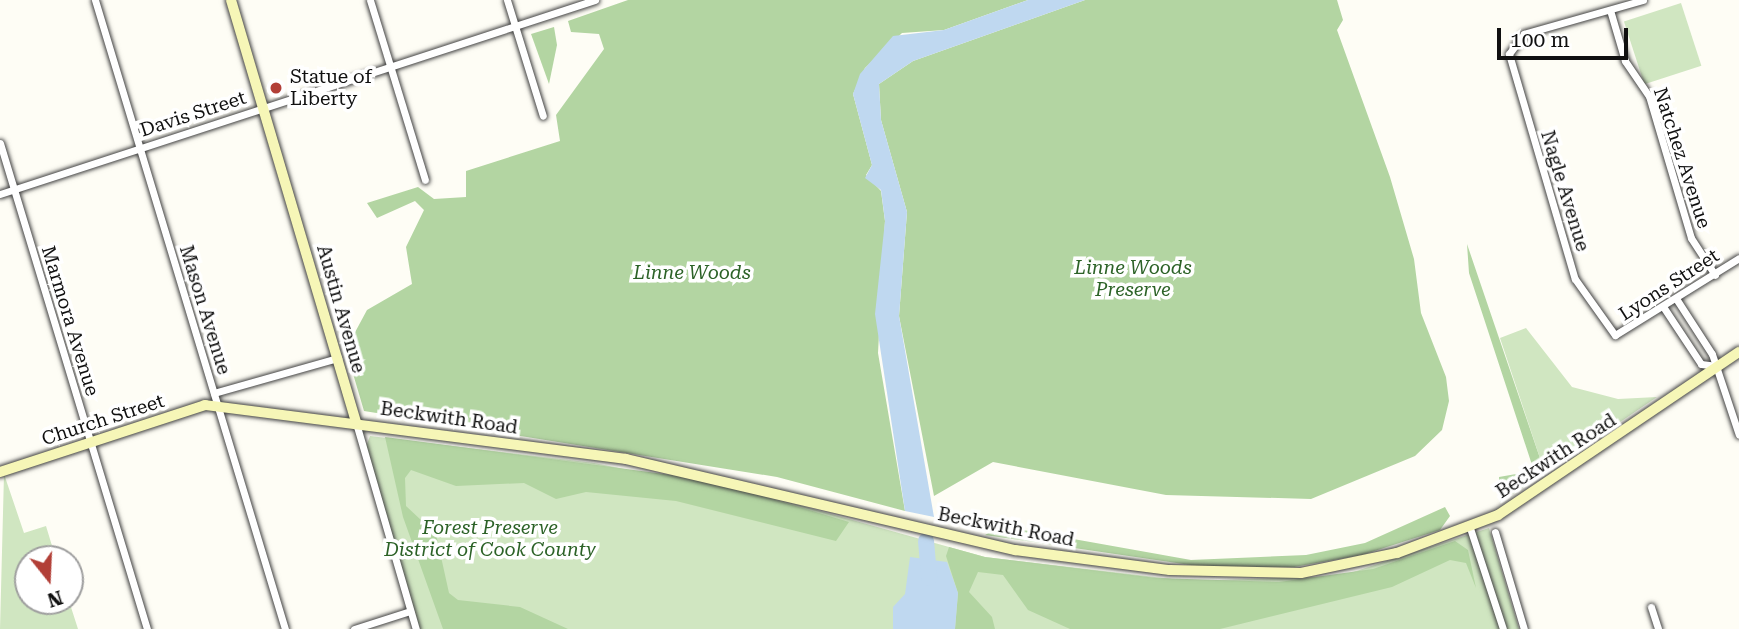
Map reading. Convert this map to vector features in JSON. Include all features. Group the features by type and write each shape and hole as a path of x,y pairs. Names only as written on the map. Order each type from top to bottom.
{"street":[{"name":"Mason Avenue","path":"95,0 285,629"},
{"name":"Austin Avenue","path":"231,0 416,629"},
{"path":"370,0 425,180"},
{"path":"507,0 543,116"},
{"name":"Davis Street","path":"0,194 595,0"},
{"path":"1610,10 1643,0"},
{"name":"Nagle Avenue","path":"1610,10 1524,34 1511,44 1510,63 1575,279 1615,335"},
{"name":"Natchez Avenue","path":"1610,10 1625,61 1649,96 1691,238 1715,275"},
{"name":"Marmora Avenue","path":"0,143 147,629"},
{"name":"Lyons Street","path":"1615,335 1677,300 1739,258"},
{"path":"1677,300 1717,366 1739,435"},
{"path":"1664,308 1701,364 1717,366"},
{"name":"Beckwith Road","path":"218,406 626,459 947,535 1144,567 1269,575 1359,563 1470,528 1573,469 1739,352"},
{"path":"214,393 338,358"},
{"name":"Church Street","path":"0,472 205,405 218,406"},
{"path":"1470,528 1503,629"},
{"path":"1495,533 1524,629"},
{"path":"1651,607 1658,629"},
{"path":"354,629 410,611"}],"green space":[{"name":"Linne Woods","path":"628,0 1028,0 944,30 902,33 865,68 853,94 872,165 866,175 881,191 885,221 878,353 905,511 777,477 364,411 341,333 353,336 367,310 412,284 406,247 424,210 415,201 377,218 367,203 418,187 434,199 466,197 466,171 560,141 556,115 604,49 599,34 571,32 568,21"},
{"name":"Linne Woods Preserve","path":"1085,0 1337,0 1343,20 1337,30 1390,177 1414,259 1421,313 1446,377 1449,401 1442,430 1415,456 1311,499 1166,495 993,462 934,496 899,316 907,212 881,120 879,84 913,61"},
{"path":"1681,3 1701,66 1644,84 1624,22"},
{"path":"554,27 557,45 549,84 531,34"},
{"path":"1467,244 1545,473 1500,502 1499,477 1534,471 1469,273"},
{"path":"1526,328 1572,387 1618,399 1657,397 1545,473 1500,338"},
{"name":"Forest Preserve District of Cook County","path":"370,436 594,463 777,499 985,557 1189,581 1341,576 1489,528 1519,629 420,629 366,447"},
{"path":"385,437 709,480 849,522 836,541 676,501 586,492 556,499 524,483 456,486 411,470 405,478 406,506 436,534 449,593 458,600 520,607 568,629 443,629 403,517"},
{"path":"4,474 24,533 46,526 52,545 14,545 14,615 74,615 78,629 0,629"},
{"path":"1445,507 1450,516 1440,530 1362,555 1294,567 1204,567 985,535 1001,526 1191,560 1306,555 1365,543"},
{"path":"1455,541 1468,550 1476,588 1466,563 1450,560 1392,587 1220,629 1070,629 1028,610 1003,575 978,572 969,592 992,617 995,629 955,629 958,593 946,556 949,547 985,557 1156,578 1279,582 1373,569"}],"water":[{"path":"1028,0 1085,0 913,61 879,84 881,120 907,212 899,316 934,517 905,511 875,314 885,221 881,190 865,178 872,165 853,94 860,74 893,36 944,30"},
{"path":"910,557 947,562 958,593 955,629 893,629 893,607 905,594"}],"waterway":[{"path":"926,541 929,578"}],"place":[{"name":"Statue of Liberty","path":"276,88"}]}
